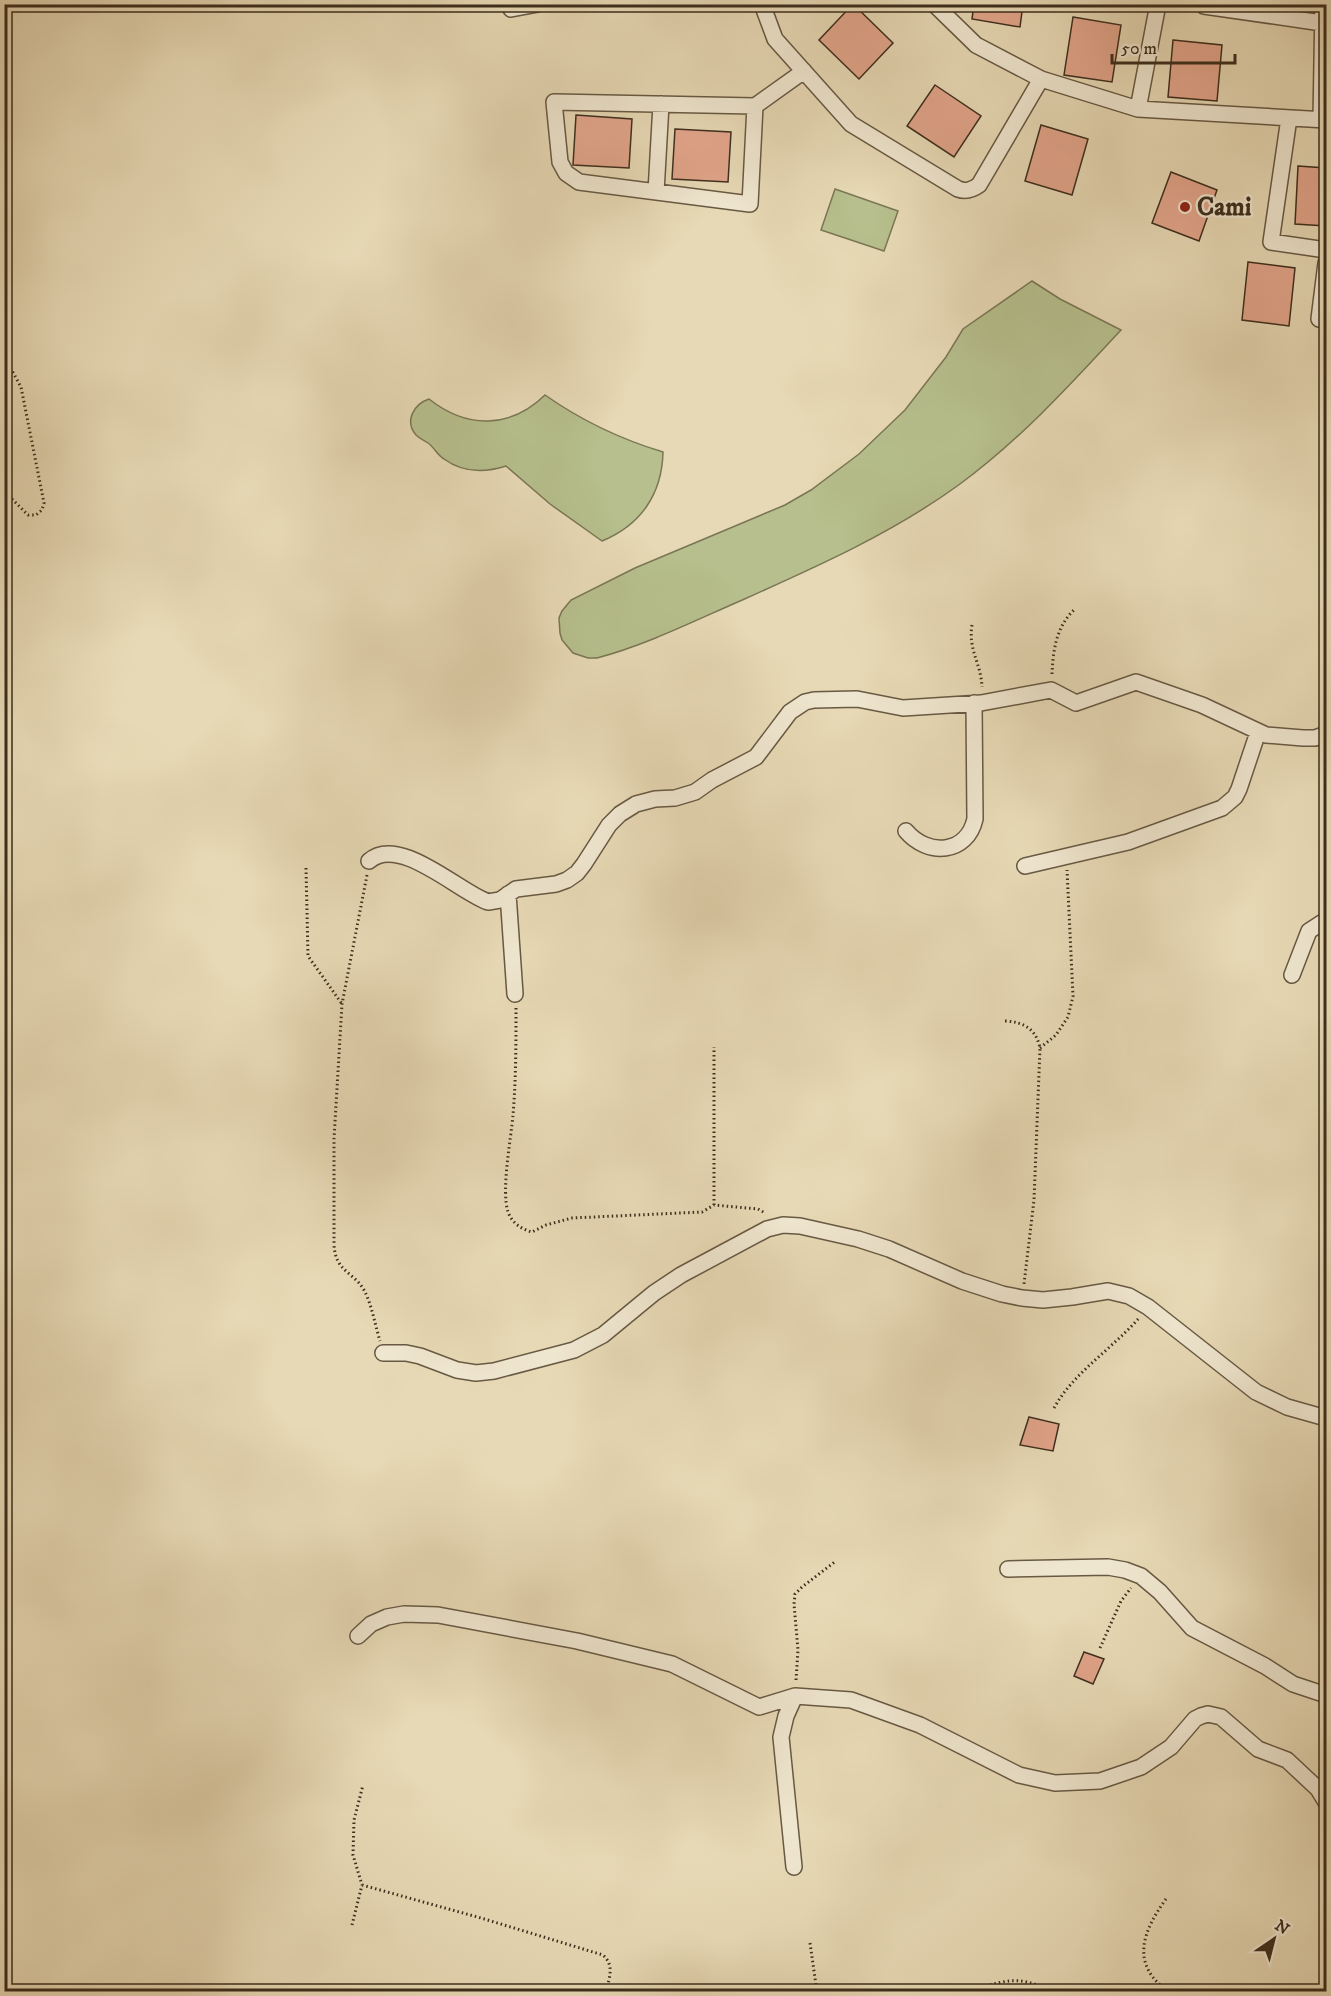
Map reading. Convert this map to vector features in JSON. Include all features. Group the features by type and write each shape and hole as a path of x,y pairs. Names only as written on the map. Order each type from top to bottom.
{"street":[{"path":"511,9 538,4"},
{"path":"762,4 775,39 851,124 963,191 979,185 1041,79"},
{"path":"934,4 976,45 1041,79 1138,109 1324,120 1323,4"},
{"path":"1138,109 1158,4"},
{"path":"1204,6 1322,23"},
{"path":"755,106 750,204 579,182 572,178 560,162 554,102 755,106 804,71"},
{"path":"656,192 661,104"},
{"path":"1289,118 1271,242 1326,250"},
{"path":"1318,319 1326,263"},
{"path":"369,861 385,853 413,860 488,902 500,900 516,890 556,884 577,873 609,825 620,814 636,804 655,799 675,798 695,792 712,780 756,757 790,712 805,702 814,700 857,699 903,708 977,703 1051,690 1076,704 1136,682 1202,705 1266,735 1316,738 1326,734"},
{"path":"906,831 922,845 943,849 962,841 973,827 977,703"},
{"path":"1025,866 1128,842 1229,804 1239,789 1258,732"},
{"path":"508,894 516,994"},
{"path":"1292,975 1309,932 1326,920"},
{"path":"383,1353 406,1353 420,1356 457,1370 476,1373 494,1371 573,1350 603,1335 654,1293 681,1275 774,1226 792,1224 858,1239 889,1249 962,1281 1022,1298 1058,1299 1108,1291 1129,1296 1148,1307 1256,1392 1287,1407 1326,1418"},
{"path":"1008,1569 1108,1567 1141,1576 1160,1592 1192,1628 1265,1666 1293,1684 1326,1695"},
{"path":"358,1636 371,1624 387,1617 404,1614 438,1615 577,1641 672,1664 759,1707 795,1696 851,1700 920,1725 1019,1775 1055,1783 1100,1781 1141,1767 1171,1747 1195,1719 1215,1714 1258,1749 1287,1761 1318,1789 1326,1802"},
{"path":"794,1867 781,1737 786,1716 795,1696"}],"path":[{"path":"4,356 21,387 44,503 42,510 36,515 28,515 4,491"},
{"path":"1051,690 1052,658 1060,627 1074,610"},
{"path":"972,625 970,637 972,649 982,684 977,703"},
{"path":"1040,1048 1056,1035 1068,1017 1073,996 1067,856"},
{"path":"369,861 342,1004 334,1139 334,1253 342,1269 365,1292 383,1353"},
{"path":"306,868 308,957 342,1004"},
{"path":"516,994 516,1057 507,1170 507,1204 511,1218 516,1224 532,1232 546,1225 572,1218 702,1212 714,1205 758,1209 771,1218 774,1226"},
{"path":"1005,1021 1028,1026 1034,1032 1040,1048 1034,1200 1022,1298"},
{"path":"714,1047 714,1205"},
{"path":"1054,1408 1058,1400 1084,1371 1130,1328 1148,1307"},
{"path":"795,1696 798,1650 795,1594 836,1561"},
{"path":"1100,1648 1121,1600 1131,1588 1134,1579 1141,1576"},
{"path":"352,1925 362,1885 353,1855 354,1820 363,1785"},
{"path":"362,1885 603,1955 611,1968 606,1992"},
{"path":"1166,1899 1154,1915 1143,1948 1144,1962 1150,1974 1169,1992"},
{"path":"810,1943 817,1992"},
{"path":"964,1992 999,1981 1018,1980 1036,1983 1052,1992"}],"green space":[{"path":"835,189 898,211 884,251 821,230"},
{"path":"1032,281 1060,299 1121,330 1024,430 960,484 881,534 769,588 652,640 615,653 588,658 573,653 562,640 559,618 571,600 635,568 785,505 811,490 859,454 905,410 946,357 963,329"},
{"path":"545,395 602,428 663,452 659,481 647,506 628,526 602,541 550,504 506,466 482,471 451,464 412,430 412,414 419,405 429,399 458,416 488,421 517,414 532,406"}],"building":[{"path":"853,4 893,43 859,79 819,40"},
{"path":"974,4 1023,4 1020,27 972,19"},
{"path":"1073,17 1121,25 1112,82 1064,75"},
{"path":"1173,40 1222,45 1217,101 1168,97"},
{"path":"935,85 981,116 954,157 907,126"},
{"path":"576,115 632,119 629,168 573,165"},
{"path":"1041,125 1088,139 1072,195 1025,181"},
{"path":"675,129 731,132 728,182 672,179"},
{"path":"1298,166 1326,168 1326,226 1295,224"},
{"name":"Cami","path":"1171,172 1217,190 1199,241 1152,223"},
{"path":"1248,262 1295,268 1289,326 1242,320"},
{"path":"1029,1417 1059,1424 1053,1451 1020,1445"},
{"path":"1084,1652 1104,1659 1093,1684 1074,1676"}],"place":[{"name":"Cami","path":"1185,207"}]}
